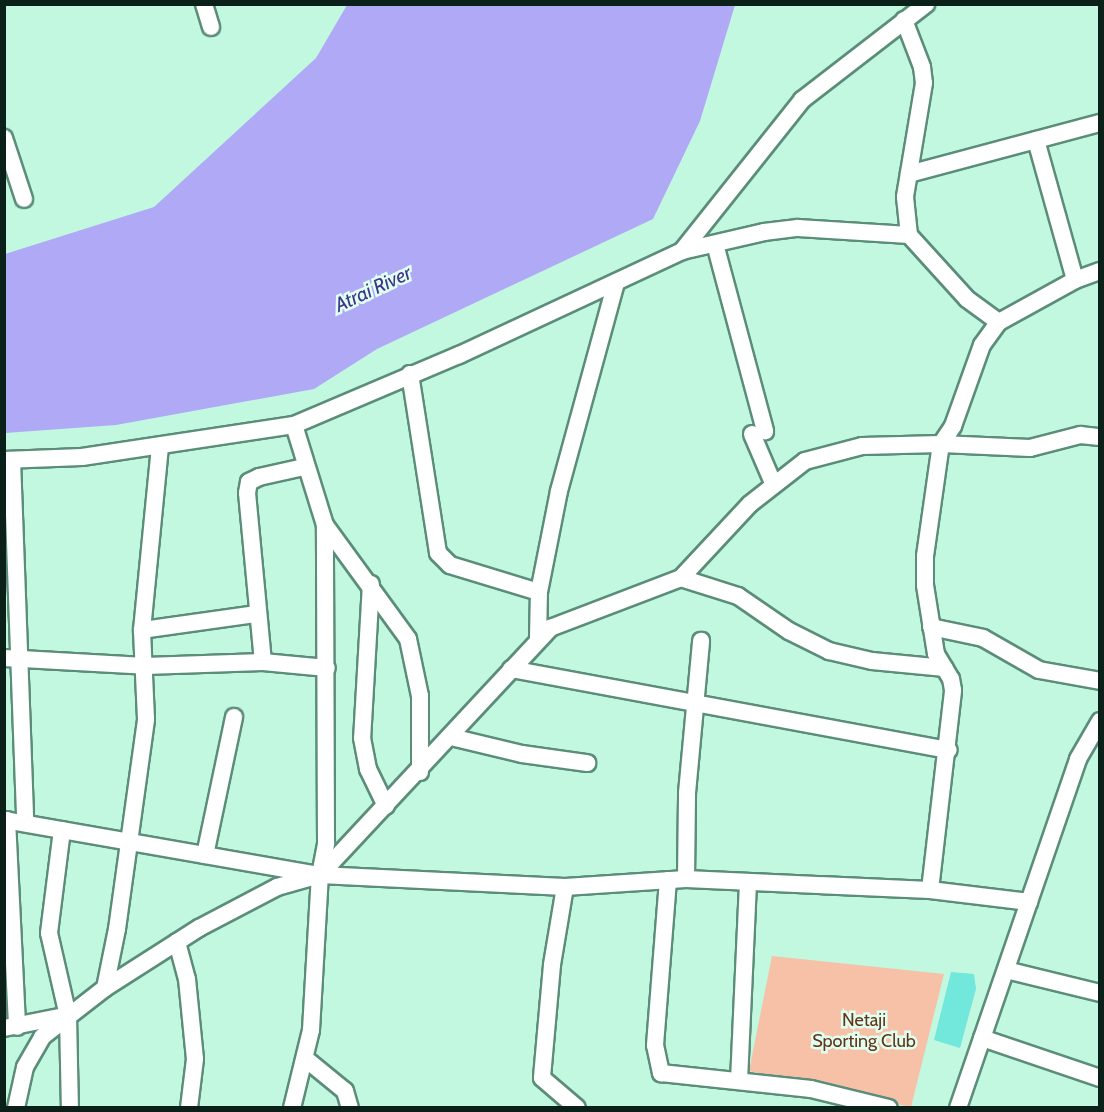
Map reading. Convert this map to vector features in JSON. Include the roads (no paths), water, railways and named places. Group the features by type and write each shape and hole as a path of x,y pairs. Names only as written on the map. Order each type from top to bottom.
{"street":[{"path":"204,4 211,27"},
{"path":"682,251 802,100 926,4"},
{"path":"904,20 922,67 924,83 909,174 905,215 909,236 967,299 999,322"},
{"path":"909,174 1100,123"},
{"path":"4,138 24,199"},
{"path":"1036,140 1075,280"},
{"path":"25,821 12,657 8,460 82,457 160,448 294,425 616,283 682,251 798,228 909,236"},
{"path":"715,244 759,433 759,457 773,483"},
{"path":"930,890 949,750 953,690 945,668 936,654 931,627 925,556 941,444 953,426 982,345 999,322 1075,280 1100,271"},
{"path":"538,638 539,592 559,491 616,283"},
{"path":"410,374 438,553 450,566 539,592"},
{"path":"294,425 304,466 325,525 371,585 408,639 416,662 420,772"},
{"path":"16,1107 26,1067 42,1037 105,988 177,942 277,887 320,875 420,772 538,638 550,628 681,578 773,483 805,461 862,446 941,444 1030,448 1080,435 1100,437"},
{"path":"105,988 117,929 127,842 146,719 142,630 160,448"},
{"path":"263,662 256,614 247,493 249,482 304,466"},
{"path":"292,1107 307,1060 320,875 326,843 325,525"},
{"path":"681,578 738,596 789,631 829,651 872,661 945,668"},
{"path":"371,585 362,738 368,769 386,806"},
{"path":"142,630 256,614"},
{"path":"931,627 983,638 1039,670 1100,681"},
{"path":"686,879 687,793 701,641"},
{"path":"12,657 145,666 263,662 327,668"},
{"path":"511,669 694,705 949,750"},
{"path":"205,855 234,717"},
{"path":"958,1107 1078,759 1100,721"},
{"path":"451,737 522,754 587,763"},
{"path":"68,1016 11,1028 6,820 25,821 127,842 320,875 565,887 686,879 930,890 1029,902"},
{"path":"62,830 49,933 68,1016 70,1107"},
{"path":"668,880 655,1045 661,1073 811,1089 889,1107"},
{"path":"739,1081 748,882"},
{"path":"565,887 552,965 542,1078 577,1107"},
{"path":"177,942 187,979 195,1059 189,1107"},
{"path":"1006,970 1100,993"},
{"path":"982,1038 1100,1078"},
{"path":"307,1060 345,1091 350,1107"}],"water":[{"name":"Atrai River","path":"347,5 735,5 700,121 653,219 377,349 314,389 116,425 5,433 5,254 154,207 316,58"}],"park label":[{"name":"Netaji Sporting Club","path":"864,1031"}]}
